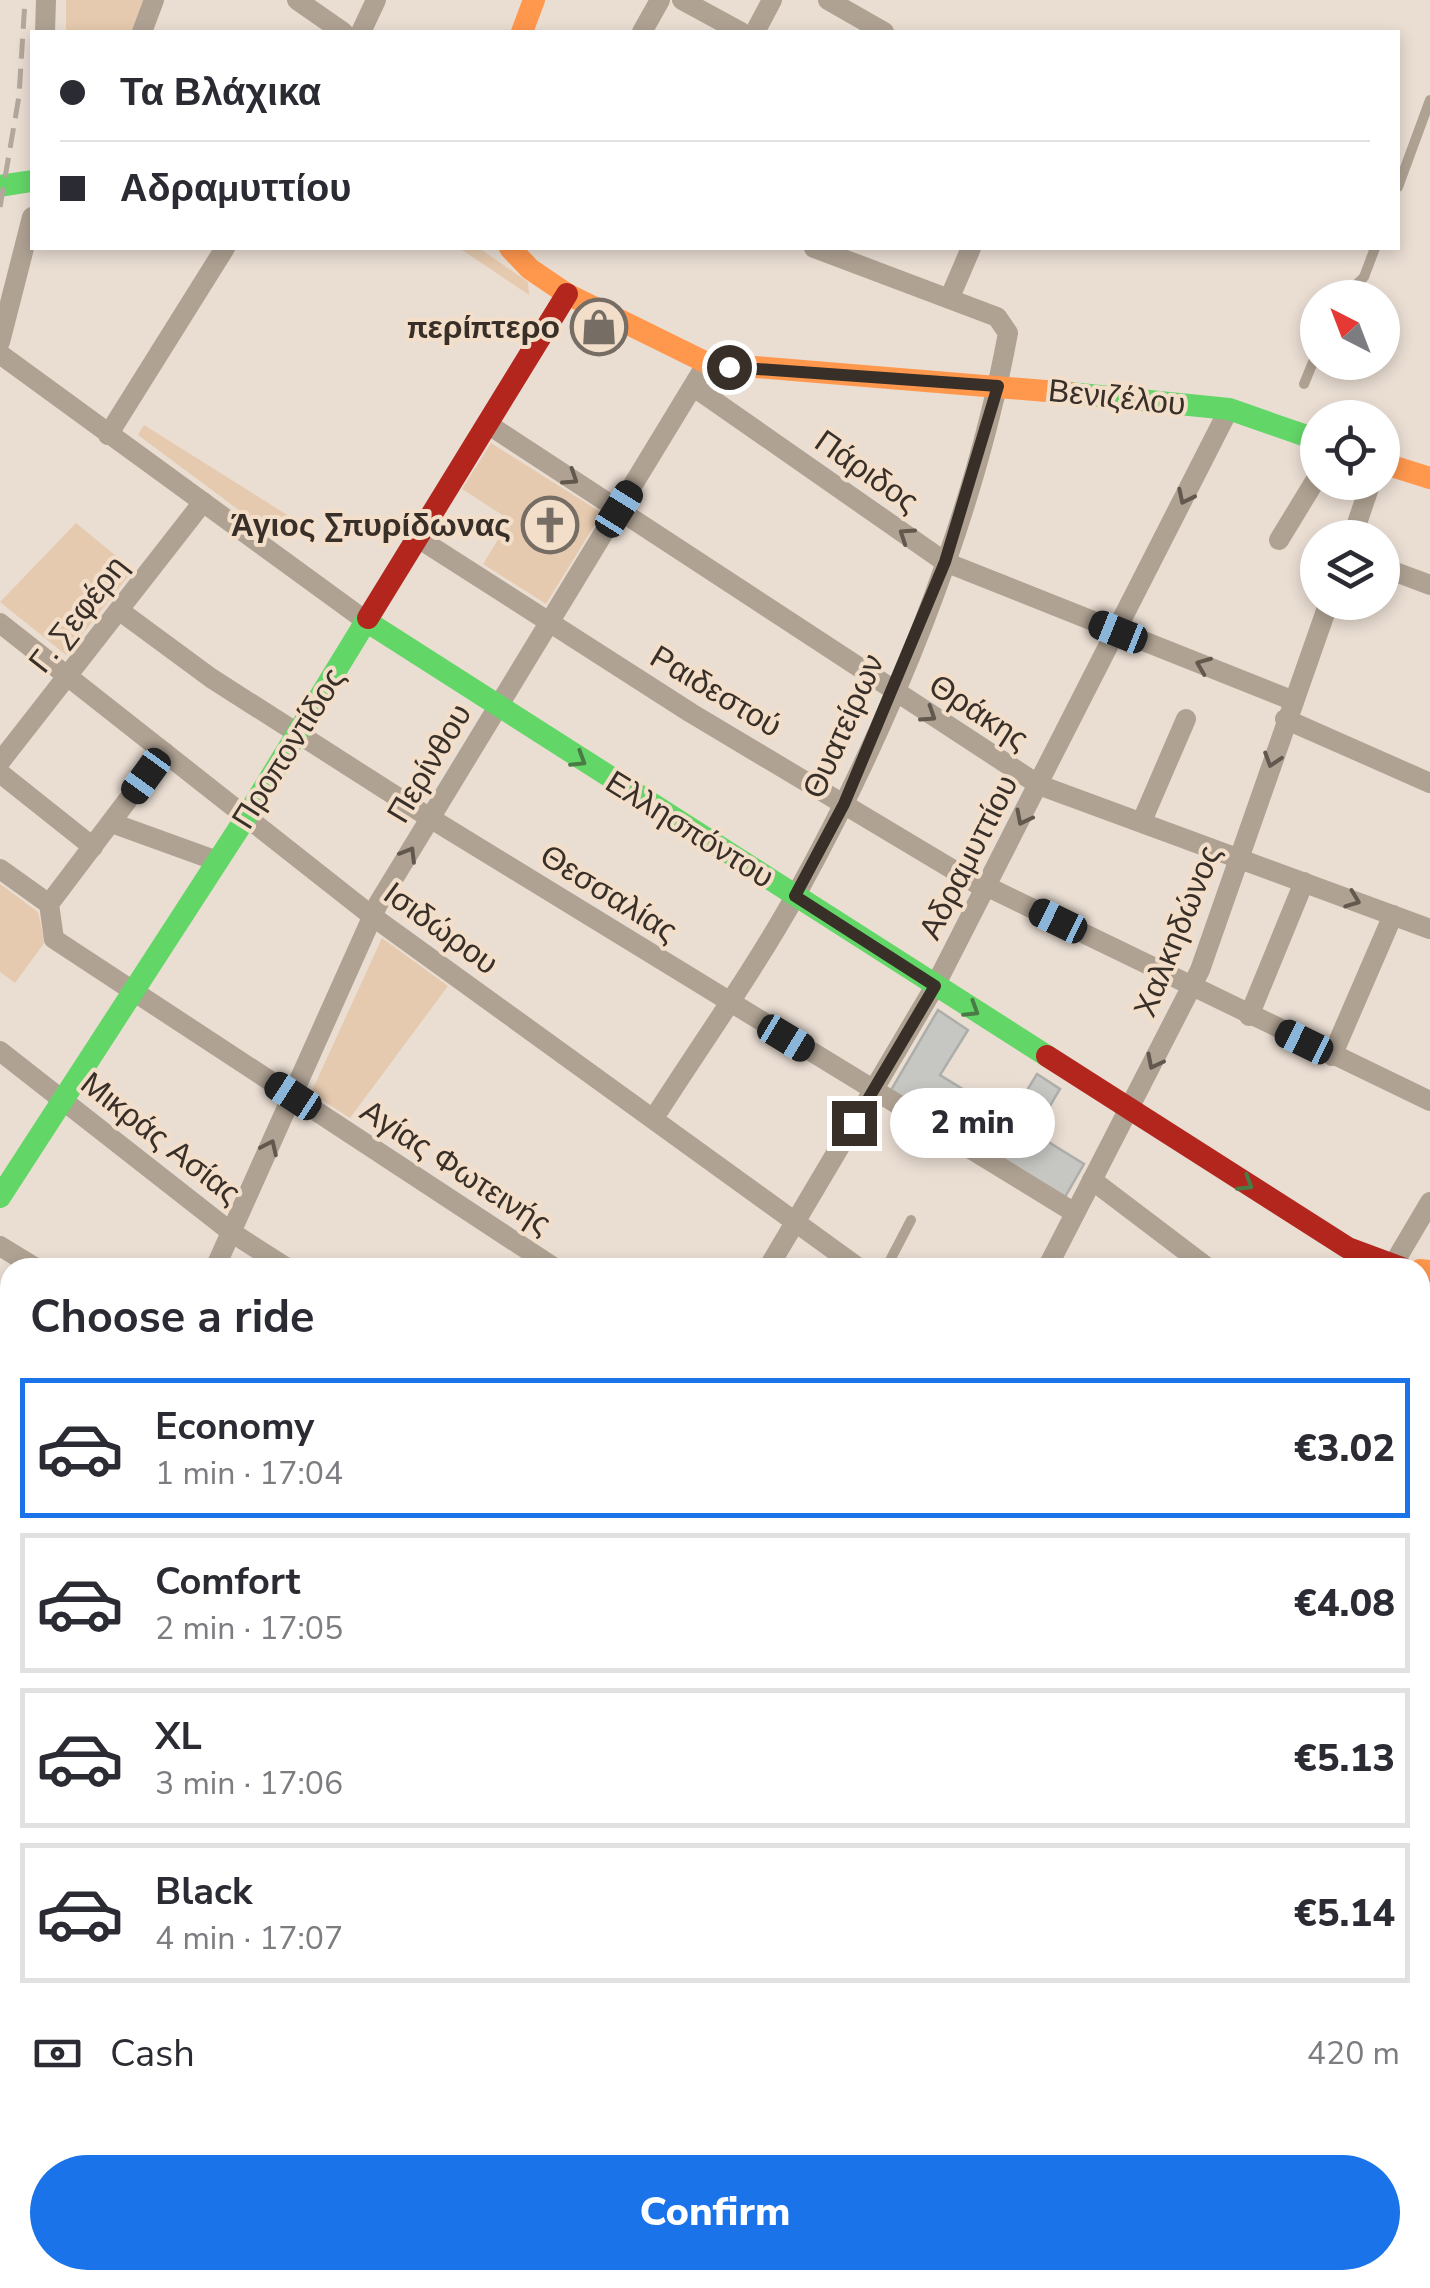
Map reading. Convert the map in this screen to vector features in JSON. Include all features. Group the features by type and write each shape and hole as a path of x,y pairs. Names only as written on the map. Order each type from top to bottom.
{"street":[{"path":"46,0 46,30"},
{"path":"143,30 154,0"},
{"path":"297,0 340,30"},
{"path":"362,30 376,0"},
{"path":"523,30 534,0"},
{"path":"643,30 660,0"},
{"path":"682,0 738,30"},
{"path":"756,30 772,0"},
{"path":"828,0 876,30"},
{"path":"0,186 30,181"},
{"path":"0,342 30,225"},
{"path":"108,435 223,250"},
{"path":"820,250 950,296 969,250"},
{"name":"Βενιζέλου","path":"515,251 567,294 655,341 708,363 1228,409 1300,434"},
{"name":"Προποντίδος","path":"0,1197 245,818 567,294"},
{"name":"Θυατείρων","path":"654,1118 795,896 844,804 945,562 998,386 1006,324 950,296"},
{"name":"Ελλησπόντου","path":"0,354 366,621 497,708 1348,1248 1371,1258"},
{"name":"Περίνθου","path":"219,1258 372,916 708,363"},
{"name":"Πάριδος","path":"694,387 945,562 1118,632 1290,710 1430,783"},
{"name":"Αδραμυττίου","path":"774,1258 935,986 1228,409"},
{"name":"Θράκης","path":"489,425 1040,785 1430,929"},
{"path":"1400,468 1430,478"},
{"path":"1279,540 1303,500"},
{"name":"Γ. Σεφέρη","path":"0,762 203,502"},
{"name":"Ραιδεστού","path":"418,538 691,712 987,888 1430,1101"},
{"path":"1400,575 1430,586"},
{"name":"Θεσσαλίας","path":"120,610 211,678 296,734 1075,1214"},
{"name":"Χαλκηδώνος","path":"1056,1258 1192,988 1322,620"},
{"name":"Ισιδώρου","path":"0,622 372,916 845,1258"},
{"path":"1142,820 1186,719"},
{"path":"0,869 49,904 164,752"},
{"path":"0,773 93,847"},
{"path":"112,823 218,861"},
{"path":"1250,1016 1304,882"},
{"name":"Αγίας Φωτεινής","path":"49,904 54,939 540,1258"},
{"path":"1332,1056 1393,915"},
{"name":"Μικράς Ασίας","path":"0,1051 231,1232 271,1258"},
{"path":"1092,1180 1195,1258"},
{"path":"1397,1258 1430,1202"}],"lane":[{"path":"1400,182 1430,100"},
{"path":"1361,280 1374,250"},
{"path":"1304,384 1306,380"},
{"path":"891,1258 911,1220"}],"shaded area":[{"path":"66,0 148,0 138,30 66,30"},
{"path":"462,250 482,250 528,282 529,295"},
{"path":"144,425 289,516 275,537 138,435"},
{"path":"491,443 602,513 546,604 483,564 510,520 462,489"},
{"path":"76,523 133,570 66,655 0,602"},
{"path":"0,884 38,912 45,942 15,983 0,972"},
{"path":"382,938 448,986 350,1118 311,1093"}],"building":[{"path":"938,1010 968,1030 940,1075 1010,1118 1037,1074 1060,1089 1034,1133 1084,1164 1065,1197 891,1090"}],"railway":[{"path":"0,207 19,96 25,0"}],"traffic: fast":[{"path":"0,186 30,181"},
{"path":"1070,393 1229,409 1300,434"},
{"path":"0,1197 245,819 368,618"},
{"path":"366,621 1047,1056"}],"traffic: slow":[{"path":"523,30 534,0"},
{"path":"512,250 530,269 567,294 707,363 1070,393"},
{"path":"1400,469 1430,478"}],"traffic: jam":[{"path":"368,618 567,294"},
{"path":"1047,1056 1348,1248 1375,1258"}],"place":[{"name":"περίπτερο","path":"599,327"},
{"name":"Άγιος Σπυρίδωνας","path":"550,525"}],"route":[{"path":"729,367 998,386 945,562 844,804 795,896 935,986 854,1123"}]}
